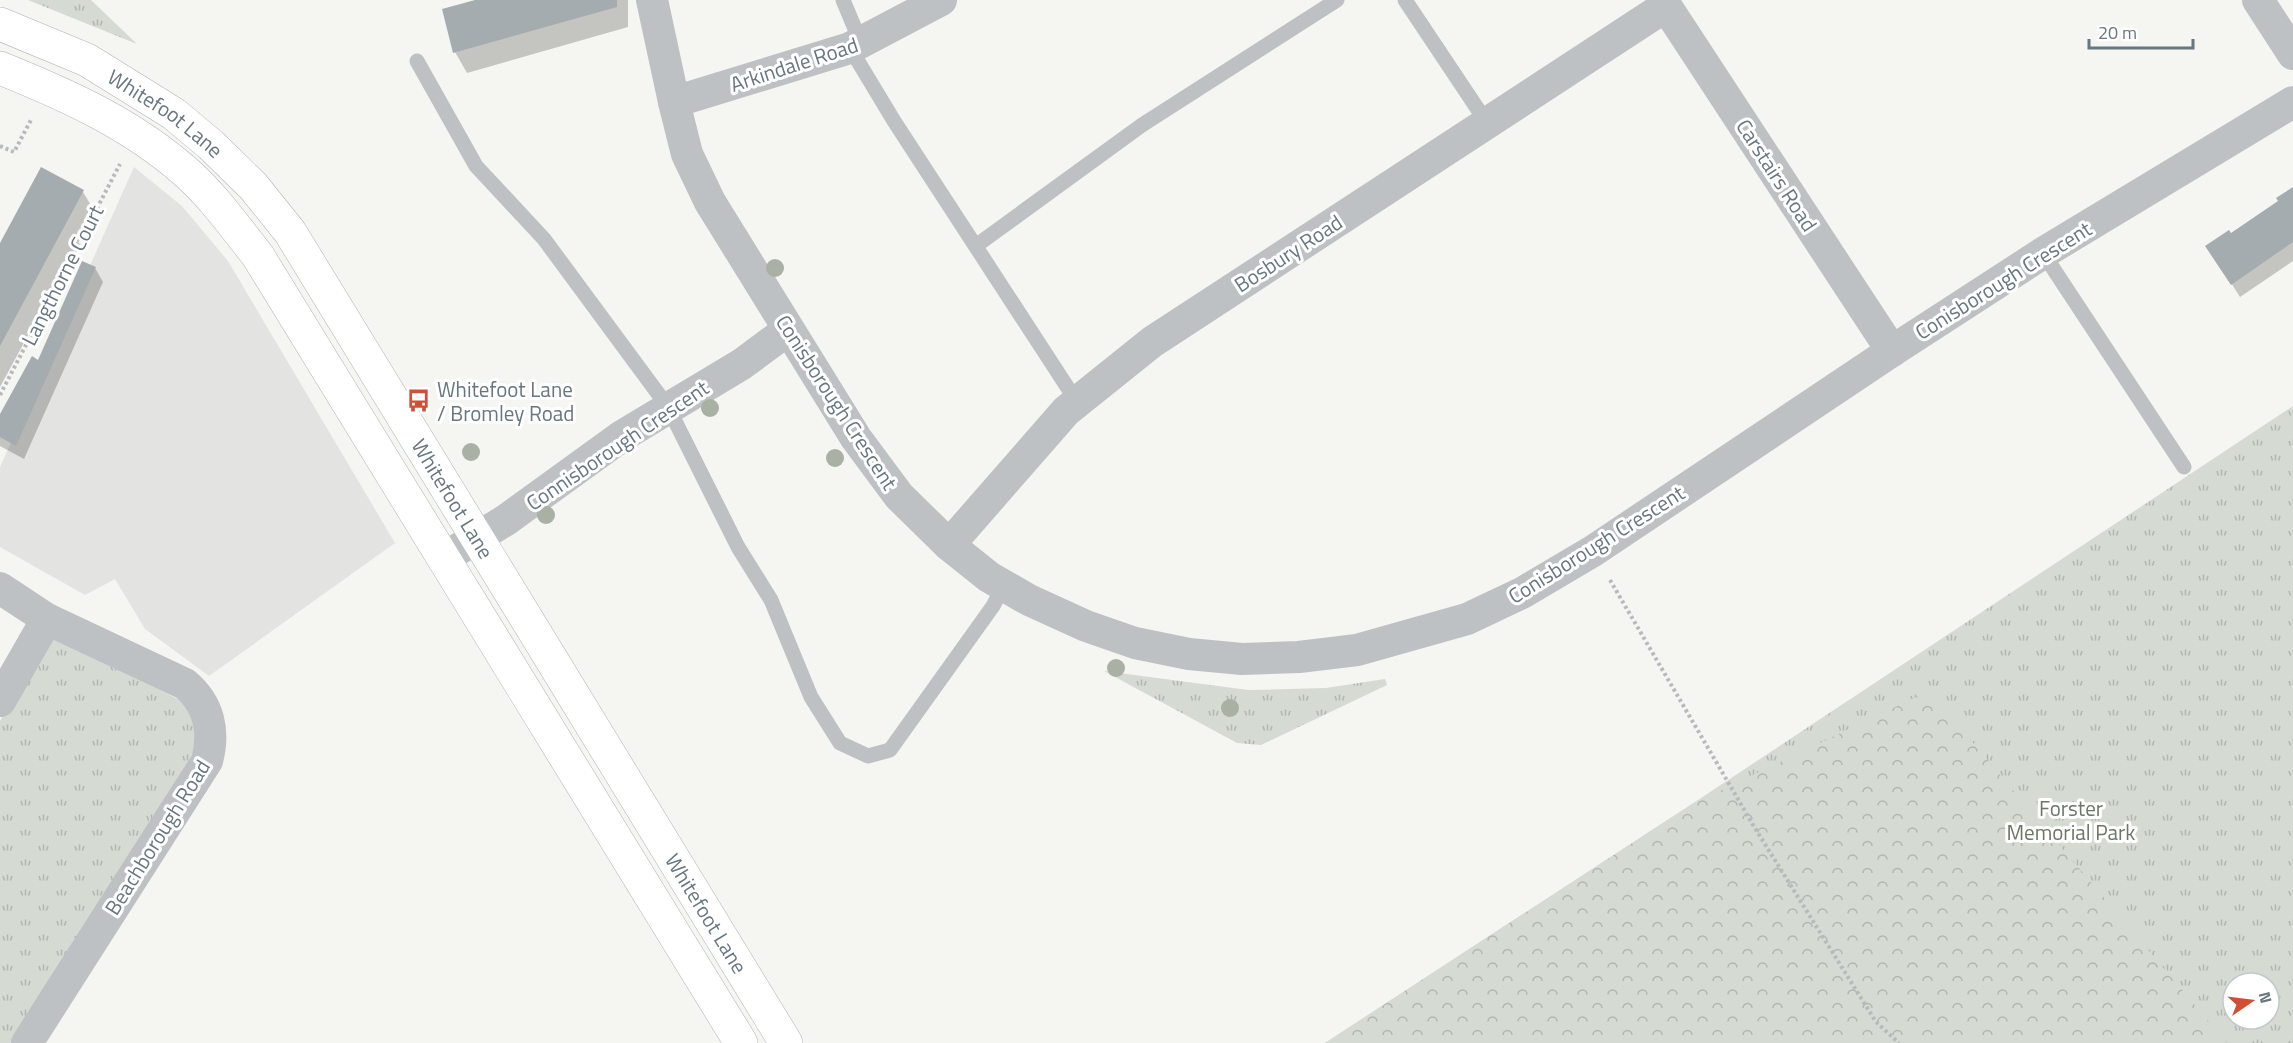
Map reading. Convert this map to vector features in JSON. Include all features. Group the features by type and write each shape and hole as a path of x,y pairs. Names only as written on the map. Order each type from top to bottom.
{"street":[{"name":"Conisborough Crescent","path":"652,0 687,154 710,202 856,438 892,487 949,545 989,577 1029,600 1086,626 1135,643 1189,654 1242,659 1299,657 1357,650 1467,619 1522,592 1593,551 2043,253 2293,102"},
{"name":"Arkindale Road","path":"674,102 855,46 941,0"},
{"path":"2258,0 2293,54"},
{"name":"Bosbury Road","path":"949,545 1066,411 1152,342 1487,123 1664,3"},
{"name":"Carstairs Road","path":"1664,3 1892,351"},
{"name":"Whitefoot Lane","path":"0,24 87,60 174,114 211,145 253,186 290,232 786,1043"},
{"name":"Whitefoot Lane","path":"0,68 70,97 136,134 186,172 211,197 258,256 741,1043"},
{"name":"Connisborough Crescent","path":"444,558 506,520 622,436 742,364 788,330"},
{"path":"0,588 47,619 4,686"},
{"name":"Beachborough Road","path":"27,1043 207,761 211,746 211,728 207,713 196,693 185,684 47,619"}],"lane":[{"path":"843,0 855,46 894,121 977,245 1077,402"},
{"path":"977,245 1142,125 1337,0"},
{"path":"1405,0 1487,123"},
{"path":"417,61 476,166 544,239 668,407 738,547 771,600 811,697 840,743 868,756 890,750 993,606 1004,585"},
{"path":"186,172 211,145"},
{"path":"2043,253 2184,467"}],"path":[{"path":"0,146 14,152 37,109"},
{"name":"Langthorne Court","path":"0,395 124,154"},
{"path":"1593,551 1759,834 1876,1022 1899,1043"}],"shaded area":[{"path":"134,167 182,206 228,261 395,543 209,676 145,629 115,579 85,595 0,547 0,467"}],"green space":[{"path":"28,0 91,0 137,44"},
{"name":"Forster Memorial Park","path":"2293,406 2293,1043 1325,1043 1692,804"},
{"path":"60,637 183,702 193,715 196,748 13,1043 0,1043 0,721 46,641"},
{"path":"1104,671 1248,690 1326,688 1385,679 1387,685 1261,745 1237,743"},
{"path":"1929,691 2227,1043 1325,1043 1692,804"}],"building":[{"path":"475,0 617,0 617,7 453,53 442,9"},
{"path":"41,167 84,190 0,346 0,243"},
{"path":"2293,187 2293,242 2231,285 2205,246 2229,230 2231,233 2278,201 2276,198"},
{"path":"82,261 96,267 16,446 0,437 0,414 32,356 38,360"}],"place":[{"name":"Whitefoot Lane / Bromley Road","path":"419,401"}]}
